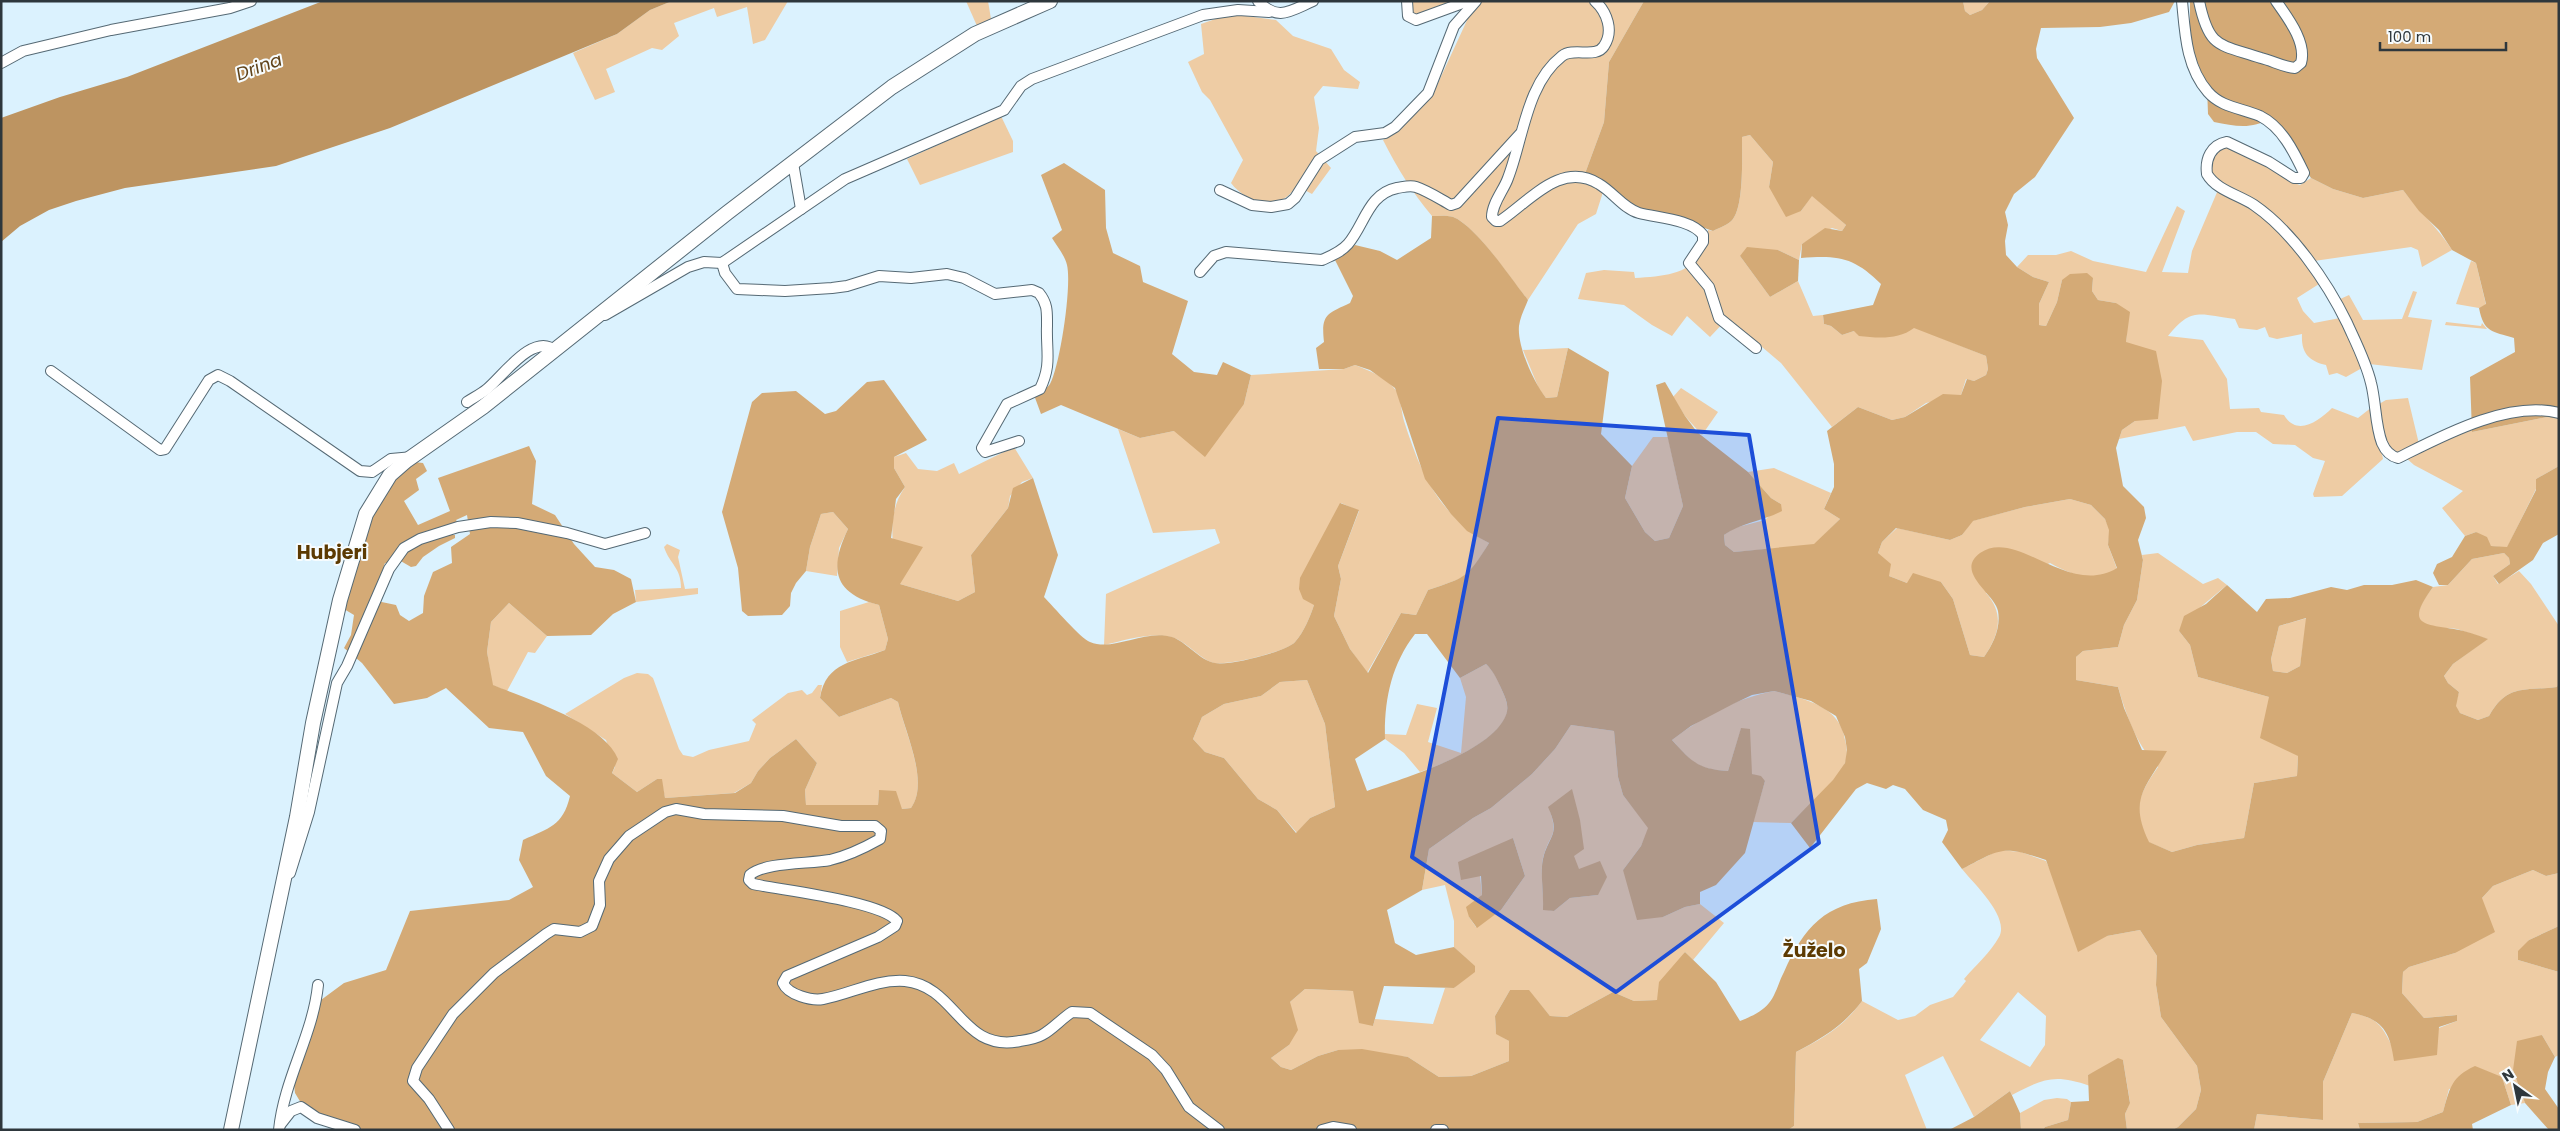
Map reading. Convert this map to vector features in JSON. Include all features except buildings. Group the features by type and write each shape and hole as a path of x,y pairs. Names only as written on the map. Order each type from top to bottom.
{"street":[{"path":"2,61 23,51 112,30 230,8 250,1"},
{"path":"231,1130 340,600 366,514 390,476 413,456 483,407 892,87 956,44 1004,20 1050,1"},
{"path":"1258,1 1270,12"},
{"path":"600,315 607,316 688,267 704,262 722,263 845,179 1004,110 1021,86 1032,79 1203,15 1238,10 1283,13 1313,1"},
{"path":"1407,1 1408,16 1416,20 1468,1"},
{"path":"1220,190 1252,205 1271,207 1288,204 1298,193 1318,160 1355,137 1385,133 1395,127 1428,93 1454,26 1476,1"},
{"path":"1594,1 1605,12 1608,25 1605,44 1601,50 1593,52 1575,50 1562,56 1543,81 1524,118 1510,175 1493,209 1493,219 1500,221 1553,182 1578,176 1600,184 1635,212 1693,227 1703,235 1703,242 1689,263 1709,287 1719,318 1756,348"},
{"path":"2182,1 2187,47 2200,81 2208,92 2225,104 2261,116 2281,132 2304,173 2301,178 2294,178 2269,162 2227,142 2218,144 2209,155 2207,174 2216,185 2254,205 2274,221 2322,279 2346,322 2367,368 2377,412 2379,434 2393,457 2398,458 2489,418 2548,410 2559,413"},
{"path":"2199,1 2204,25 2209,34 2221,46 2295,68 2299,66 2302,59 2300,46 2290,22 2276,1"},
{"path":"1200,272 1214,256 1226,252 1260,253 1293,259 1322,260 1328,258 1346,245 1376,198 1390,190 1406,186 1415,187 1451,205 1458,202 1520,134"},
{"path":"793,163 801,209"},
{"path":"722,263 725,274 738,289 784,291 832,288 884,276 911,278 947,274 964,278 995,294 1032,290 1039,293 1047,311 1049,357 1046,375 1040,389 1020,396 1007,404 982,448 985,452 1018,441"},
{"path":"467,402 486,390 528,351 541,346 549,346 555,351"},
{"path":"51,371 160,450 165,449 172,439 209,380 218,375 230,381 360,471 372,472 391,459 413,456"},
{"path":"278,902 297,855 309,812 337,683 347,666 379,588 404,548 420,539 458,527 492,522 517,523 567,533 605,544 645,534"},
{"path":"449,1130 429,1099 412,1081 417,1068 447,1022 494,973 546,934 554,929 580,932 592,926 600,904 599,881 609,859 637,830 665,812 676,808 704,814 783,816 846,827 876,826 881,831 880,839 862,848 831,859 761,869 750,874 750,880 753,884 854,903 891,916 897,921 896,926 878,937 787,976 783,983 791,992 816,1000 878,982 904,981 917,984 936,994 984,1038 1000,1044 1042,1035 1072,1012 1090,1013 1162,1063 1189,1107 1219,1130"},
{"path":"279,1128 290,1076 311,1023 318,985"},
{"path":"279,1128 291,1111 301,1107 317,1118 355,1130"},
{"path":"1322,1130 1333,1127 1350,1130"},
{"path":"1436,1130 1443,1130"}],"highlighted area":[{"path":"1498,418 1749,435 1819,843 1616,992 1412,857"}],"shaded area":[{"path":"672,1 788,1 765,40 753,44 747,7 717,17 714,8 674,23 679,36 662,50 652,48 606,69 615,92 595,100 573,53 617,34 650,10"},
{"path":"966,1 988,1 991,19 977,26"},
{"path":"1412,1 1451,1 1420,14 1413,14 1411,8"},
{"path":"1470,1 1644,1 1609,62 1604,122 1583,179 1603,192 1596,214 1578,224 1528,300 1486,246 1468,227 1453,217 1432,216 1405,180 1383,140 1401,128 1433,94 1469,16"},
{"path":"1644,1 1963,1 1965,11 1970,15 1982,10 1990,1 2175,1 2169,12 2131,23 2100,27 2041,28 2036,49 2037,58 2074,118 2035,177 2014,194 2005,212 2008,225 2005,241 2006,255 2017,267 2033,277 2049,282 2039,304 2039,325 2046,326 2057,302 2062,280 2070,274 2087,273 2093,278 2092,291 2098,300 2116,303 2130,312 2126,342 2156,351 2162,381 2158,419 2135,421 2122,430 2116,448 2123,486 2144,507 2146,518 2138,540 2143,560 2137,600 2124,625 2118,647 2083,651 2076,657 2076,680 2118,687 2124,708 2142,750 2167,751 2142,794 2140,814 2149,842 2172,852 2197,845 2244,838 2254,783 2297,776 2298,756 2260,738 2269,697 2198,677 2190,645 2179,631 2184,616 2206,604 2227,585 2257,612 2266,599 2290,598 2331,587 2347,590 2364,585 2392,585 2416,580 2433,587 2420,608 2419,615 2421,620 2432,625 2463,631 2488,639 2453,664 2444,676 2448,683 2459,692 2456,706 2460,713 2478,720 2489,716 2496,706 2510,694 2526,689 2557,687 2559,683 2559,873 2546,876 2533,870 2493,886 2482,898 2495,932 2455,953 2409,967 2403,972 2402,993 2424,1018 2457,1015 2457,1021 2439,1027 2437,1055 2394,1061 2390,1042 2383,1028 2371,1019 2352,1013 2323,1082 2323,1120 2257,1114 2254,1130 2172,1130 2178,1127 2196,1109 2201,1090 2197,1066 2161,1017 2156,985 2157,956 2140,930 2107,936 2078,952 2046,860 2020,852 2002,851 1962,869 1942,842 1948,830 1946,820 1923,810 1905,789 1893,785 1886,789 1867,783 1856,789 1810,848 1791,823 1833,780 1845,763 1847,750 1845,737 1836,716 1811,701 1774,691 1752,695 1733,704 1691,726 1672,740 1696,763 1709,768 1728,771 1741,728 1750,729 1752,774 1761,776 1765,781 1745,853 1716,885 1700,892 1700,904 1685,907 1663,917 1637,920 1623,870 1641,846 1648,828 1623,795 1618,777 1614,731 1571,725 1555,749 1532,774 1491,808 1473,818 1429,849 1422,890 1387,910 1395,943 1416,955 1454,947 1475,966 1475,972 1454,988 1384,986 1373,1026 1359,1023 1353,991 1305,989 1290,1002 1298,1030 1289,1045 1271,1058 1281,1067 1291,1070 1318,1056 1338,1050 1362,1049 1408,1057 1439,1077 1471,1076 1509,1061 1509,1041 1496,1034 1495,1016 1510,990 1529,990 1550,1016 1567,1017 1613,992 1634,1001 1657,1000 1659,982 1685,952 1716,982 1740,1021 1759,1012 1769,1003 1800,942 1818,920 1843,906 1859,901 1877,899 1881,929 1867,963 1859,969 1862,1001 1848,1017 1832,1030 1796,1052 1794,1126 1788,1130 338,1130 301,1103 295,1093 293,1075 321,1000 344,983 386,970 410,911 509,900 533,887 519,860 523,840 554,825 563,814 570,796 546,776 523,732 489,728 446,688 427,698 394,704 362,663 344,648 351,635 354,615 344,609 368,518 391,482 414,462 423,463 427,471 416,479 419,490 404,501 418,525 450,511 438,478 529,446 536,461 532,504 555,515 574,544 595,567 614,570 631,579 636,602 613,614 591,635 547,636 509,603 491,622 487,652 493,685 544,705 581,723 610,746 618,759 612,773 637,792 657,779 662,779 665,798 735,793 751,783 758,771 770,758 796,739 817,763 805,790 806,805 878,805 879,790 896,791 902,809 911,808 916,797 918,784 917,770 898,702 891,698 839,717 820,698 823,686 835,670 853,661 885,650 888,639 879,605 852,594 839,577 837,567 838,556 848,529 833,512 821,514 810,547 806,571 796,583 791,593 790,606 782,615 748,616 742,611 738,568 722,512 752,402 762,393 796,391 825,414 836,411 867,382 884,380 927,440 894,457 894,468 905,487 896,499 891,538 923,547 900,584 958,601 975,592 971,555 1008,508 1013,488 1033,478 1058,555 1044,597 1080,635 1090,642 1099,644 1119,643 1161,635 1177,639 1198,655 1215,663 1256,657 1290,646 1301,634 1314,605 1303,599 1299,589 1300,578 1340,503 1359,510 1338,566 1341,579 1334,616 1350,649 1368,673 1401,613 1416,615 1428,590 1465,575 1476,563 1489,543 1467,531 1451,514 1425,479 1395,388 1370,370 1355,365 1344,369 1319,369 1316,348 1324,342 1323,326 1327,316 1350,303 1353,296 1335,260 1355,245 1380,251 1397,260 1431,238 1432,216 1453,217 1468,227 1486,246 1528,300 1521,316 1519,334 1532,374 1546,398 1557,397 1568,348 1609,372 1601,434 1632,466 1625,498 1645,532 1655,541 1669,538 1683,506 1656,385 1665,382 1697,432 1748,472 1771,498 1781,504 1782,511 1724,535 1725,545 1734,552 1814,544 1840,519 1824,509 1834,487 1834,464 1827,431 1858,407 1892,420 1905,417 1943,394 1961,395 1967,379 1974,381 1986,375 1988,369 1986,356 1914,328 1901,335 1873,337 1859,336 1854,331 1842,335 1831,326 1824,324 1823,315 1873,305 1881,284 1862,268 1845,260 1825,257 1801,258 1802,244 1825,228 1842,231 1846,225 1812,196 1801,211 1786,217 1769,187 1773,162 1750,135 1742,137 1742,180 1737,212 1729,223 1713,231 1679,219 1644,211 1583,179 1604,122 1609,62","holes":["2070,499 2091,505 2105,519 2109,530 2108,545 2117,568 2099,575 2080,575 2062,570 2027,554 2010,549 1994,547 1980,553 1973,560 1971,568 1973,575 1995,604 1999,617 1993,641 1984,657 1970,655 1953,599 1941,582 1913,573 1907,583 1889,576 1891,564 1878,553 1882,542 1896,528 1950,540 1962,535 1973,521 2025,507","467,515 470,534 451,547 452,563 433,572 424,596 423,613 409,621 400,615 396,605 372,600 385,563 395,566 399,560 411,567 416,566 423,557 455,538 455,535 448,535 458,523 456,520","2306,618 2300,666 2287,673 2273,671 2271,659 2279,626","1415,634 1427,634 1460,678 1486,664 1494,674 1503,693 1507,704 1507,711 1497,728 1483,741 1465,752 1423,771 1367,791 1355,759 1385,739 1388,697 1400,658","1307,680 1325,724 1335,807 1310,818 1296,833 1277,810 1258,799 1224,758 1205,752 1193,739 1202,717 1224,704 1261,696 1280,682"]},
{"path":"1963,1 1990,1 1982,10 1970,15 1965,11"},
{"path":"2190,1 2559,1 2559,419 2547,417 2472,432 2470,377 2515,352 2514,338 2490,330 2483,322 2479,308 2486,304 2476,263 2452,250 2439,230 2419,211 2403,190 2363,198 2333,189 2311,178 2270,118 2250,126 2236,126 2214,122 2208,114 2207,86 2190,44"},
{"path":"1239,15 1276,20 1293,36 1331,49 1344,70 1360,82 1358,89 1323,86 1314,97 1319,128 1316,151 1331,168 1312,194 1297,186 1285,198 1278,201 1263,202 1248,197 1231,183 1243,160 1210,100 1202,92 1188,62 1204,54 1201,24 1224,16"},
{"path":"1001,116 1013,141 1013,152 920,185 907,159"},
{"path":"1750,135 1773,162 1769,187 1801,211 1812,195 1846,225 1842,231 1832,228 1802,244 1799,260 1778,250 1740,256 1770,297 1798,281 1813,316 1823,315 1824,324 1831,326 1842,335 1854,331 1914,327 1986,356 1988,369 1986,375 1974,381 1966,379 1961,395 1926,403 1905,417 1892,420 1858,407 1832,427 1781,363 1728,318 1710,337 1687,316 1672,336 1652,325 1624,305 1578,299 1586,273 1604,270 1634,272 1635,278 1661,276 1673,273 1692,264 1700,255 1708,230 1713,231 1732,221 1737,212 1742,180 1742,137"},
{"path":"2227,145 2270,167 2291,182 2300,185 2311,178 2333,189 2363,198 2403,190 2441,234 2452,250 2422,267 2418,250 2411,247 2314,261 2319,284 2297,298 2303,311 2314,323 2340,318 2343,322 2362,368 2346,377 2337,373 2329,375 2326,365 2310,358 2304,351 2302,334 2277,339 2269,337 2265,327 2257,330 2239,328 2235,319 2197,315 2184,320 2168,336 2203,340 2227,379 2230,409 2259,408 2261,412 2284,415 2289,422 2301,426 2315,422 2332,408 2358,418 2372,407 2383,459 2342,496 2314,497 2313,494 2325,461 2313,458 2295,445 2273,444 2256,432 2237,432 2193,441 2185,426 2119,439 2122,430 2135,421 2126,342 2127,331 2116,303 2098,300 2092,291 2093,278 2062,280 2057,302 2046,326 2039,325 2039,304 2049,282 2033,277 2017,267 2028,255 2056,255 2071,251 2093,261 2146,272 2177,206 2185,211 2162,272 2188,273 2192,251 2218,190 2210,174 2212,155"},
{"path":"1064,163 1105,190 1106,228 1113,253 1140,266 1143,282 1188,301 1172,354 1194,372 1217,375 1223,362 1251,375 1244,404 1205,457 1174,431 1140,438 1061,405 1041,414 1034,395 1043,391 1050,384 1058,361 1064,326 1068,275 1065,258 1052,238 1062,230 1041,175"},
{"path":"1747,247 1778,250 1799,260 1798,281 1770,297 1740,256"},
{"path":"2471,261 2476,263 2486,305 2479,308 2456,304"},
{"path":"2413,291 2417,292 2408,317 2432,320 2422,370 2369,364 2338,300 2349,295 2363,320 2402,319"},
{"path":"2446,322 2481,326 2482,323 2487,329 2445,325"},
{"path":"1568,348 1557,397 1546,398 1539,389 1523,350"},
{"path":"1355,365 1381,377 1396,391 1410,440 1434,491 1444,506 1457,519 1471,532 1489,543 1471,570 1459,579 1428,590 1416,615 1401,613 1367,673 1350,649 1334,616 1341,579 1338,566 1359,511 1341,503 1312,610 1301,634 1289,646 1256,657 1214,663 1171,637 1154,635 1104,645 1106,594 1220,543 1215,529 1153,533 1118,429 1140,438 1174,431 1244,404 1251,375 1344,369"},
{"path":"1681,388 1718,412 1702,435 1685,416 1673,397"},
{"path":"2408,398 2419,444 2397,453 2392,451 2385,440 2379,404 2386,400"},
{"path":"2547,417 2559,419 2559,466 2536,479 2536,489 2507,548 2491,546 2476,532 2465,536 2442,508 2463,491 2414,465 2405,457 2472,429 2472,432"},
{"path":"1653,437 1668,437 1683,506 1669,538 1655,541 1645,532 1625,498 1632,466"},
{"path":"1014,447 1033,478 1022,482 1010,496 1008,508 971,555 975,592 958,601 900,584 892,534 895,510 905,487 894,468 894,457 906,453 918,469 937,471 954,463 959,474"},
{"path":"2559,466 2559,534 2543,543 2533,560 2499,584 2493,576 2510,564 2509,558 2504,553 2472,559 2448,585 2439,585 2433,573 2437,564 2452,557 2465,536 2476,532 2487,537 2491,546 2507,547 2536,490 2536,479"},
{"path":"1774,468 1831,493 1824,509 1840,519 1814,545 1734,552 1725,545 1724,535 1734,528 1765,520 1781,504 1771,498 1748,472"},
{"path":"2070,499 2091,505 2105,519 2110,530 2108,545 2117,569 2091,577 2075,574 2050,563 1986,593 1996,609 1998,625 1993,641 1984,657 1970,655 1953,599 1941,582 1907,583 1889,576 1878,553 1882,542 1897,528 1950,540 1962,535 1972,521 2025,507"},
{"path":"833,512 848,529 839,548 837,576 806,571 810,547 821,514"},
{"path":"667,544 680,550 678,557 685,589 698,588 698,594 636,602 635,590 681,588 679,575 664,547"},
{"path":"2158,553 2203,584 2218,578 2227,585 2197,610 2179,631 2190,645 2198,677 2269,697 2298,756 2297,776 2254,783 2244,838 2197,845 2172,852 2148,842 2143,830 2139,811 2140,803 2145,787 2158,767 2138,739 2118,687 2076,680 2076,657 2083,651 2118,647 2124,625 2137,600 2143,560 2142,555"},
{"path":"2504,553 2509,558 2510,564 2493,576 2498,584 2519,571 2531,584 2559,626 2559,683 2557,687 2526,689 2510,694 2496,706 2489,716 2478,720 2460,713 2455,706 2459,692 2448,683 2444,676 2453,664 2487,639 2457,629 2428,627 2421,621 2419,612 2424,600 2433,587 2448,585 2472,559"},
{"path":"869,602 879,605 888,639 885,650 847,662 840,647 840,611"},
{"path":"509,603 547,636 535,653 528,652 507,691 492,685 487,652 491,622"},
{"path":"2307,618 2300,666 2287,673 2273,671 2271,659 2279,626"},
{"path":"1486,664 1496,677 1505,697 1507,704 1506,716 1492,734 1481,743 1456,757 1420,772 1404,753 1385,739 1385,734 1406,735 1417,704 1437,708 1428,742 1461,753 1466,697 1460,678"},
{"path":"637,673 648,674 653,678 679,749 683,755 693,757 709,750 749,741 756,724 752,720 788,693 802,690 807,695 812,693 818,685 822,685 820,698 839,717 891,698 898,702 917,771 918,785 916,797 911,808 902,809 879,791 878,805 806,805 805,790 817,763 796,739 770,758 758,771 751,783 734,793 665,798 661,779 657,779 637,792 612,773 615,767 606,740 565,714 624,678"},
{"path":"1307,680 1325,724 1335,807 1310,818 1297,833 1277,810 1258,799 1224,758 1205,752 1193,739 1202,717 1224,704 1261,696 1280,682"},
{"path":"1774,691 1819,705 1828,711 1842,728 1847,749 1845,763 1836,777 1791,823 1753,822 1765,781 1752,774 1741,729 1728,771 1709,769 1696,763 1672,740 1707,716 1746,698"},
{"path":"1571,725 1614,731 1618,777 1623,795 1649,828 1641,846 1623,870 1663,917 1685,907 1700,904 1724,923 1693,960 1685,952 1657,1000 1634,1001 1613,992 1567,1017 1550,1016 1528,990 1510,990 1495,1016 1496,1033 1509,1041 1509,1061 1471,1076 1439,1077 1408,1057 1338,1050 1318,1056 1291,1070 1281,1067 1271,1058 1289,1045 1290,1002 1305,989 1353,991 1373,1026 1375,1019 1433,1024 1445,988 1454,988 1474,966 1454,947 1454,921 1445,885 1422,890 1429,849 1473,818 1491,808 1532,774 1555,749","holes":["1549,807 1576,866 1598,895 1570,898 1554,911 1543,909 1542,863 1553,830","1513,838 1525,876 1501,910 1476,927 1469,917 1482,895 1480,875"]},
{"path":"1572,789 1580,820 1584,849 1574,856 1579,869 1600,861 1607,877 1598,895 1570,898 1554,911 1543,910 1542,864 1554,830 1554,824 1548,807"},
{"path":"1513,838 1525,876 1501,910 1477,928 1469,917 1466,907 1482,895 1481,876 1461,880 1458,862"},
{"path":"1999,850 2021,852 2046,861 2058,888 2107,936 2140,930 2157,956 2156,985 2161,1017 2197,1066 2201,1090 2196,1109 2178,1127 2172,1130 2127,1130 2125,1114 2130,1102 2123,1060 2088,1075 2090,1086 2058,1079 2042,1082 2012,1095 2010,1091 1974,1117 1943,1056 1905,1075 1927,1130 1788,1130 1794,1126 1796,1052 1840,1025 1862,1001 1898,1020 1915,1016 1930,1005 1953,997 1966,981 1964,979 1996,943 2001,929 2000,920 1989,901 1962,869","holes":["2018,992 2046,1016 2045,1045 2030,1067 1980,1040"]},
{"path":"2533,870 2546,876 2559,873 2559,926 2529,940 2518,960 2559,972 2559,1055 2555,1057 2542,1035 2513,1070 2525,1103 2511,1105 2502,1077 2449,1089 2443,1112 2417,1122 2358,1123 2360,1130 2254,1130 2257,1114 2323,1120 2323,1082 2352,1013 2367,1017 2377,1023 2385,1032 2392,1046 2457,1021 2456,1015 2424,1018 2402,993 2403,972 2409,967 2455,953 2482,898 2493,886"},
{"path":"2559,926 2559,972 2518,960 2518,951 2529,940"},
{"path":"2542,1035 2555,1057 2548,1072 2545,1089 2559,1109 2559,1130 2549,1130 2525,1103 2513,1070 2517,1041"},
{"path":"2118,1058 2123,1060 2130,1103 2125,1114 2127,1130 2043,1130 2045,1127 2068,1120 2071,1102 2089,1101 2088,1075"},
{"path":"2475,1066 2502,1077 2511,1105 2472,1124 2473,1130 2360,1130 2358,1123 2417,1122 2443,1112 2456,1079"},
{"path":"2010,1091 2020,1113 2021,1130 1949,1130 1974,1117"},
{"path":"2067,1099 2071,1102 2068,1120 2045,1127 2043,1130 2021,1130 2020,1113 2044,1100"}],"water":[{"name":"Drina","path":"323,1 672,1 650,10 617,34 390,128 276,166 125,188 76,201 49,210 20,226 1,242 1,118 60,97 127,77"}],"district":[{"name":"Hubjeri","path":"332,552"},
{"name":"Žuželo","path":"1814,950"}]}
